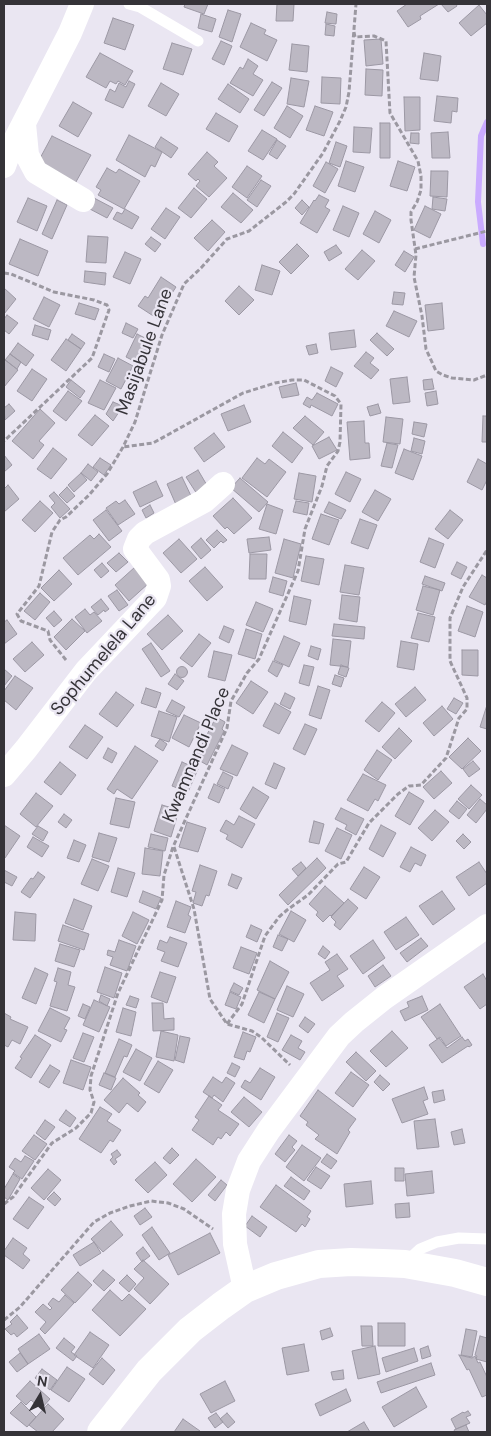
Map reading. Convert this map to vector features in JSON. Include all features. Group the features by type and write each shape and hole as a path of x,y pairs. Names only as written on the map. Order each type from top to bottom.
{"street":[{"path":"4,166 70,33 82,4"},
{"path":"24,124 27,155 36,172 83,200"},
{"name":"Sophumelela Lane","path":"4,775 81,678 159,592 158,580 135,549 138,539 145,533 204,501 224,484"},
{"path":"245,1289 235,1244 234,1214 238,1190 249,1161 268,1130 339,1036 354,1022 384,998 487,926"},
{"path":"101,1432 156,1365 190,1330 245,1289 276,1276 318,1264 351,1262 404,1264 456,1273 487,1282"}],"lane":[{"path":"128,4 140,7 198,41"},
{"path":"404,1264 420,1249 437,1242 460,1238 487,1239"}],"path":[{"name":"Masijabule Lane","path":"81,678 50,640 48,631 21,621 17,614 39,586 52,532 60,520 66,517 89,495 107,474 123,447 135,422 162,335 184,284 227,239 249,230 286,202 294,194 323,153 340,121 347,100 352,63 356,4"},
{"path":"353,29 355,37 374,36 386,40 390,113 418,161 421,190 411,212 412,231 416,249 414,276 426,349 436,371 452,378 474,380 487,375"},
{"path":"416,249 487,231"},
{"path":"4,273 11,274 54,292 94,300 107,305 109,310 92,358 4,441"},
{"name":"Kwamnandi Place","path":"4,1204 13,1197 52,1143 76,1128 91,1113 94,1102 90,1090 91,1076 118,993 162,900 164,875 173,847 227,728 231,702 247,673 259,659 287,592 298,571 305,529 322,486 327,466 338,451 342,404 329,393 304,380 275,383 243,393 153,443 123,447"},
{"path":"227,1024 242,1004 265,936 279,917 308,895 338,864 346,862 369,824 398,794 409,786 421,785 446,758 459,718 467,709 467,698 450,661 450,618 463,587 487,550"},
{"path":"173,847 194,909 210,999 227,1024 252,1031 261,1037 288,1062 304,1084"},
{"path":"4,1320 20,1307 94,1222 110,1213 130,1206 151,1201 168,1203 184,1208 235,1244"}],"building":[{"path":"185,4 208,4 204,14 184,7"},
{"path":"277,4 294,4 293,21 276,21"},
{"path":"407,4 439,4 420,16 421,19 408,27 397,11"},
{"path":"441,4 456,4 457,6 448,12"},
{"path":"479,5 487,15 487,23 471,36 459,23"},
{"path":"228,10 241,14 232,42 219,37"},
{"path":"327,12 337,14 336,24 325,23"},
{"path":"201,14 216,19 212,32 198,28"},
{"path":"113,18 134,25 125,50 104,43"},
{"path":"251,23 266,30 264,34 277,40 267,61 240,47"},
{"path":"326,24 335,26 334,36 325,35"},
{"path":"381,39 383,64 366,66 364,40"},
{"path":"221,41 232,46 224,65 212,59"},
{"path":"172,43 192,49 183,75 163,69"},
{"path":"292,44 309,46 307,72 289,70"},
{"path":"100,53 133,71 125,85 118,81 116,84 110,81 106,88 86,77"},
{"path":"424,53 441,56 438,81 420,79"},
{"path":"248,59 258,66 253,74 263,80 253,96 230,83 240,67 243,69"},
{"path":"366,69 383,70 382,96 365,95"},
{"path":"322,77 341,78 340,104 321,103"},
{"path":"291,78 309,81 304,107 287,104"},
{"path":"129,81 135,84 123,108 105,100 110,89 115,92 119,83 126,87"},
{"path":"272,82 282,88 264,116 254,110"},
{"path":"161,83 179,94 166,116 148,106"},
{"path":"228,84 249,99 240,113 218,99"},
{"path":"437,96 458,98 457,112 452,111 451,123 434,121"},
{"path":"404,97 420,97 420,130 405,131"},
{"path":"73,102 92,113 78,137 59,126"},
{"path":"287,106 303,116 290,138 274,128"},
{"path":"315,106 333,112 324,136 306,130"},
{"path":"216,113 238,126 229,142 206,129"},
{"path":"380,123 390,123 390,158 380,158"},
{"path":"354,127 372,128 370,153 353,152"},
{"path":"262,130 277,139 263,160 248,151"},
{"path":"448,132 450,158 432,158 431,133"},
{"path":"411,133 419,133 419,144 410,143"},
{"path":"129,135 162,152 155,167 151,165 145,177 116,160"},
{"path":"52,136 91,155 72,189 38,162"},
{"path":"161,137 178,148 171,158 155,147"},
{"path":"277,140 286,146 277,159 269,154"},
{"path":"336,142 347,146 340,167 329,163"},
{"path":"207,152 218,162 214,166 227,178 209,197 196,186 200,181 198,179 196,181 188,174"},
{"path":"346,161 364,167 355,192 338,186"},
{"path":"398,161 415,167 407,191 390,186"},
{"path":"326,162 338,169 325,193 313,186"},
{"path":"247,166 262,176 247,198 232,187"},
{"path":"107,168 116,173 119,169 140,181 124,209 98,195 101,190 96,187"},
{"path":"431,171 448,171 447,197 430,196"},
{"path":"261,180 271,186 257,207 247,200"},
{"path":"194,188 207,199 191,218 178,208"},
{"path":"233,193 253,210 241,223 221,207"},
{"path":"319,195 329,200 325,207 330,210 317,233 300,223"},
{"path":"433,197 447,199 445,211 432,209"},
{"path":"28,198 47,206 37,231 17,222"},
{"path":"94,198 113,208 107,218 88,208"},
{"path":"57,200 67,205 52,239 42,234"},
{"path":"302,200 309,207 302,215 295,208"},
{"path":"343,206 359,213 349,237 333,230"},
{"path":"425,206 441,214 430,238 414,230"},
{"path":"166,208 180,217 165,239 151,229"},
{"path":"125,209 139,217 132,229 113,219 117,212 122,214"},
{"path":"375,211 391,220 379,243 363,234"},
{"path":"212,220 225,232 208,251 194,238"},
{"path":"88,236 108,237 106,263 86,262"},
{"path":"151,237 161,244 155,252 145,244"},
{"path":"20,239 48,251 38,276 9,264"},
{"path":"297,244 309,256 291,274 279,262"},
{"path":"336,245 342,253 329,261 324,252"},
{"path":"362,250 375,261 358,280 345,269"},
{"path":"404,251 414,257 405,272 395,265"},
{"path":"125,252 141,259 130,284 113,277"},
{"path":"262,265 280,271 272,295 255,290"},
{"path":"85,271 106,273 105,285 84,282"},
{"path":"161,277 176,287 163,307 165,309 158,319 138,306 145,296 148,298"},
{"path":"239,286 254,300 239,315 225,301"},
{"path":"4,288 16,299 4,314"},
{"path":"394,292 405,293 403,305 392,304"},
{"path":"44,297 60,305 49,327 33,319"},
{"path":"79,303 99,309 95,320 75,314"},
{"path":"442,303 444,329 428,331 425,305"},
{"path":"394,311 417,321 409,337 386,326"},
{"path":"7,315 18,323 9,334 4,330 4,319"},
{"path":"126,323 138,329 133,338 122,333"},
{"path":"35,325 51,330 48,340 32,335"},
{"path":"354,330 356,347 331,350 329,333"},
{"path":"377,333 394,349 387,356 370,340"},
{"path":"72,334 85,343 81,349 68,340"},
{"path":"137,334 153,342 142,365 126,357"},
{"path":"66,339 81,349 66,371 51,360"},
{"path":"18,343 34,355 26,366 10,354"},
{"path":"316,344 318,353 309,355 306,346"},
{"path":"366,352 374,358 370,363 379,370 371,379 354,366"},
{"path":"10,354 21,362 17,369 5,360"},
{"path":"104,354 115,359 109,372 98,367"},
{"path":"118,358 133,366 121,389 106,381"},
{"path":"4,359 18,370 4,387"},
{"path":"331,367 343,373 336,387 325,381"},
{"path":"32,369 47,379 32,401 17,391"},
{"path":"407,377 410,402 393,404 390,379"},
{"path":"432,379 434,389 424,390 423,380"},
{"path":"71,380 85,391 80,398 66,387"},
{"path":"100,380 116,388 104,410 88,403"},
{"path":"296,383 299,395 282,398 279,387"},
{"path":"68,391 82,401 66,421 53,411"},
{"path":"436,391 438,404 427,406 425,393"},
{"path":"317,393 338,404 332,416 311,405 310,408 303,404 307,397 312,400"},
{"path":"113,402 123,406 113,421 106,414"},
{"path":"9,404 15,411 5,420 4,408"},
{"path":"378,404 381,413 370,416 367,407"},
{"path":"244,405 251,422 228,431 221,414"},
{"path":"40,409 55,423 39,441 44,445 33,459 12,441"},
{"path":"95,415 109,426 92,446 78,435"},
{"path":"305,416 324,432 313,445 293,428"},
{"path":"483,416 487,416 487,442 482,442"},
{"path":"386,417 403,419 400,444 383,442"},
{"path":"364,421 365,443 369,443 370,458 350,460 347,422"},
{"path":"414,422 427,424 424,437 412,434"},
{"path":"283,432 303,448 292,463 272,446"},
{"path":"214,433 225,447 204,462 194,448"},
{"path":"329,437 337,450 319,459 312,446"},
{"path":"414,438 425,441 422,454 411,451"},
{"path":"387,443 398,445 392,468 381,466"},
{"path":"53,448 67,459 51,479 37,469"},
{"path":"404,449 422,456 413,480 395,473"},
{"path":"4,455 12,465 4,472"},
{"path":"100,458 111,465 104,475 93,467"},
{"path":"257,458 265,464 269,459 286,472 267,497 242,478"},
{"path":"478,459 487,464 487,480 482,490 467,482"},
{"path":"88,464 98,472 91,481 81,473"},
{"path":"198,470 208,487 197,494 186,477"},
{"path":"346,472 361,479 350,502 335,494"},
{"path":"81,473 87,480 74,492 68,485"},
{"path":"299,473 316,476 312,502 294,499"},
{"path":"182,477 193,500 177,507 167,484"},
{"path":"240,478 268,502 259,512 231,488"},
{"path":"156,481 163,496 140,507 133,492"},
{"path":"8,485 19,499 4,512 4,489"},
{"path":"67,487 75,496 67,503 59,495"},
{"path":"375,490 391,499 378,521 362,512"},
{"path":"54,492 70,509 60,518 51,507 55,503 49,496"},
{"path":"233,498 252,518 234,534 227,527 225,529 213,516"},
{"path":"125,500 135,514 118,525 106,508 116,501 119,504"},
{"path":"40,501 53,513 35,532 22,520"},
{"path":"296,501 309,503 307,515 293,512"},
{"path":"329,502 346,510 341,519 324,512"},
{"path":"267,504 283,510 276,534 259,529"},
{"path":"150,505 154,513 146,518 142,510"},
{"path":"106,510 122,531 109,541 93,520"},
{"path":"450,510 463,520 448,539 435,529"},
{"path":"321,514 339,520 329,545 312,539"},
{"path":"360,519 377,525 368,549 351,543"},
{"path":"217,530 227,540 223,543 221,541 214,548 206,540"},
{"path":"99,534 111,547 78,575 63,558 90,535 94,539"},
{"path":"269,537 271,550 249,553 247,539"},
{"path":"201,538 211,550 201,559 191,547"},
{"path":"429,538 444,544 435,568 420,562"},
{"path":"179,539 197,559 181,573 163,553"},
{"path":"284,539 301,544 293,578 275,573"},
{"path":"119,553 128,562 116,572 107,563"},
{"path":"250,554 267,554 266,579 249,579"},
{"path":"306,556 324,559 319,585 301,581"},
{"path":"457,562 467,567 461,579 451,574"},
{"path":"102,563 109,571 101,578 94,570"},
{"path":"345,565 364,568 359,595 340,592"},
{"path":"135,567 149,583 129,601 115,585"},
{"path":"205,567 223,587 207,601 189,581"},
{"path":"59,570 72,584 54,601 41,588"},
{"path":"482,575 487,578 487,601 485,605 469,597"},
{"path":"425,576 445,583 442,591 422,584"},
{"path":"273,577 287,581 283,596 269,592"},
{"path":"423,586 440,590 433,615 416,610"},
{"path":"117,590 128,605 119,611 108,596"},
{"path":"40,593 50,602 35,620 24,611"},
{"path":"342,595 360,597 357,622 339,619"},
{"path":"294,596 311,600 306,625 289,621"},
{"path":"101,599 109,609 105,612 104,610 98,615 91,607"},
{"path":"256,602 273,609 263,632 246,625"},
{"path":"467,606 483,612 475,637 458,631"},
{"path":"85,609 90,615 94,612 102,621 87,633 75,617"},
{"path":"54,611 62,620 54,627 46,618"},
{"path":"418,613 435,617 429,642 411,638"},
{"path":"168,615 183,631 162,650 147,634"},
{"path":"72,619 85,631 66,650 54,637"},
{"path":"7,620 17,634 4,644 4,622"},
{"path":"334,624 365,627 364,639 332,636"},
{"path":"224,626 234,630 229,643 219,638"},
{"path":"246,629 262,634 255,659 238,654"},
{"path":"199,634 211,643 192,667 180,658"},
{"path":"284,636 300,643 289,667 274,660"},
{"path":"333,639 351,641 348,667 330,665"},
{"path":"401,641 418,644 414,670 397,667"},
{"path":"32,642 44,655 25,672 13,659"},
{"path":"151,643 170,671 161,677 142,649"},
{"path":"311,646 321,649 318,660 308,656"},
{"path":"462,650 478,650 478,676 462,675"},
{"path":"214,651 232,655 225,681 208,677"},
{"path":"273,661 283,665 277,677 268,671"},
{"path":"304,665 314,667 309,686 299,683"},
{"path":"341,665 349,668 346,677 338,674"},
{"path":"180,667 184,667 187,672 186,676 180,677 177,674 177,670"},
{"path":"4,669 12,676 4,686"},
{"path":"175,674 184,681 177,690 168,684"},
{"path":"335,675 344,678 341,687 332,684"},
{"path":"15,676 33,688 16,710 4,700 4,691"},
{"path":"251,681 268,692 253,714 236,703"},
{"path":"318,686 330,690 321,719 309,715"},
{"path":"415,687 426,700 406,717 395,704"},
{"path":"146,688 161,693 156,708 141,703"},
{"path":"116,692 134,705 117,727 99,714"},
{"path":"285,693 295,698 290,709 280,704"},
{"path":"454,698 463,703 456,714 447,709"},
{"path":"172,700 185,707 179,717 166,711"},
{"path":"382,702 395,713 379,732 365,721"},
{"path":"275,703 291,712 279,734 263,726"},
{"path":"487,705 487,729 480,727"},
{"path":"442,706 453,719 434,736 423,723"},
{"path":"159,711 177,717 169,742 151,736"},
{"path":"184,715 201,723 189,747 172,738"},
{"path":"216,717 225,722 222,729 224,731 207,765 195,758"},
{"path":"305,724 317,729 305,755 293,749"},
{"path":"85,725 103,737 87,759 69,747"},
{"path":"399,728 412,741 395,759 382,747"},
{"path":"468,738 481,751 462,769 449,757"},
{"path":"160,739 167,744 163,751 155,746"},
{"path":"232,745 248,753 237,776 220,769"},
{"path":"135,746 158,761 132,799 117,789 114,794 107,789"},
{"path":"108,748 117,753 112,763 103,758"},
{"path":"377,750 392,760 378,780 364,770"},
{"path":"473,761 480,769 469,777 463,769"},
{"path":"60,762 76,775 61,795 44,782"},
{"path":"182,762 198,769 188,792 172,786"},
{"path":"274,763 285,768 276,789 265,784"},
{"path":"441,771 452,783 434,799 423,787"},
{"path":"223,772 233,777 228,789 217,784"},
{"path":"363,774 386,785 378,801 375,799 368,811 347,800"},
{"path":"214,784 225,789 219,803 208,798"},
{"path":"471,785 482,795 469,809 458,799"},
{"path":"253,787 269,797 256,819 240,809"},
{"path":"409,792 424,801 410,825 395,816"},
{"path":"36,793 53,806 36,827 20,814"},
{"path":"116,798 135,802 129,828 110,824"},
{"path":"480,799 487,805 487,809 476,823 467,815"},
{"path":"457,801 467,809 459,819 449,811"},
{"path":"162,805 179,810 171,837 154,831"},
{"path":"341,808 364,819 356,835 345,829 347,825 335,819"},
{"path":"435,810 449,822 432,841 418,828"},
{"path":"64,814 72,820 66,828 58,822"},
{"path":"239,816 255,824 242,848 226,839 228,835 220,831 226,820 234,825"},
{"path":"314,821 324,824 319,844 309,842"},
{"path":"187,822 206,828 198,852 179,847"},
{"path":"4,825 20,836 5,858 4,857"},
{"path":"381,825 396,833 383,857 369,849"},
{"path":"38,826 48,832 43,841 32,834"},
{"path":"337,828 352,835 341,859 325,851"},
{"path":"99,833 117,838 109,862 92,857"},
{"path":"151,834 168,838 165,851 148,847"},
{"path":"463,834 471,842 464,849 456,841"},
{"path":"33,837 49,846 42,857 27,847"},
{"path":"74,840 86,845 79,862 67,858"},
{"path":"411,847 426,855 421,866 415,863 410,872 400,867"},
{"path":"145,848 163,851 160,876 142,874"},
{"path":"317,858 326,868 288,905 279,895"},
{"path":"92,859 109,866 98,891 81,884"},
{"path":"301,862 306,868 298,876 292,869"},
{"path":"479,862 487,874 487,883 469,896 456,877"},
{"path":"200,865 217,871 209,896 206,895 202,906 193,903 196,892 192,891"},
{"path":"364,867 380,877 366,899 350,889"},
{"path":"118,868 135,873 127,897 111,892"},
{"path":"4,870 17,877 12,886 4,882"},
{"path":"38,872 45,877 30,898 21,892"},
{"path":"232,874 242,878 237,889 228,885"},
{"path":"325,886 344,903 323,922 316,915 318,912 309,904"},
{"path":"143,891 161,898 156,909 139,902"},
{"path":"442,891 455,909 433,925 419,906"},
{"path":"74,899 92,906 83,930 65,923"},
{"path":"348,899 358,908 340,930 334,925 336,922 331,917"},
{"path":"176,901 191,907 188,915 191,917 185,933 167,927"},
{"path":"291,911 306,920 294,942 279,934"},
{"path":"15,912 36,914 35,941 13,940"},
{"path":"133,912 149,920 137,944 122,936"},
{"path":"406,917 419,935 396,950 384,932"},
{"path":"63,925 89,934 84,950 58,941"},
{"path":"251,925 262,930 257,942 246,937"},
{"path":"278,935 288,939 282,951 273,947"},
{"path":"170,937 187,943 178,967 161,961 165,952 157,949 160,940 167,943"},
{"path":"421,938 428,946 407,962 400,953"},
{"path":"119,940 136,946 127,971 110,965 113,957 107,955 108,950 115,952"},
{"path":"373,940 385,958 363,974 350,956"},
{"path":"60,944 80,950 74,967 55,961"},
{"path":"323,946 330,952 325,959 318,954"},
{"path":"241,947 257,953 249,974 233,968"},
{"path":"337,954 348,969 337,976 344,986 322,1001 310,983 330,970 325,962"},
{"path":"270,961 289,972 275,999 257,990"},
{"path":"383,965 391,976 375,987 368,976"},
{"path":"105,967 122,973 114,998 97,992"},
{"path":"35,968 48,974 36,1004 22,998"},
{"path":"58,968 71,972 68,985 75,987 67,1011 50,1006 57,982 54,981"},
{"path":"160,972 176,977 167,1003 151,997"},
{"path":"483,974 487,981 487,1004 480,1009 464,987"},
{"path":"234,983 243,988 239,995 230,991"},
{"path":"287,986 304,994 293,1017 277,1010"},
{"path":"230,992 241,997 236,1009 225,1005"},
{"path":"259,992 275,999 264,1023 248,1015"},
{"path":"101,995 110,999 107,1006 99,1001"},
{"path":"130,996 139,999 136,1008 126,1005"},
{"path":"422,996 428,1010 405,1021 400,1011 409,1007 407,1002"},
{"path":"94,1000 110,1007 99,1032 83,1025"},
{"path":"152,1003 163,1003 164,1019 174,1018 174,1030 153,1031"},
{"path":"83,1004 90,1007 85,1019 78,1016"},
{"path":"440,1004 461,1036 446,1046 440,1037 437,1039 421,1017"},
{"path":"50,1008 70,1018 64,1029 67,1030 61,1042 38,1031"},
{"path":"123,1008 136,1012 131,1036 116,1032"},
{"path":"4,1013 11,1017 10,1019 28,1027 20,1044 12,1040 8,1047 4,1045"},
{"path":"277,1013 289,1018 278,1042 267,1037"},
{"path":"305,1017 315,1024 308,1033 299,1026"},
{"path":"161,1031 178,1035 174,1061 156,1057"},
{"path":"392,1031 408,1048 386,1067 370,1051"},
{"path":"243,1032 256,1037 250,1052 247,1051 244,1060 234,1057"},
{"path":"83,1033 94,1037 84,1062 73,1058"},
{"path":"35,1035 51,1045 31,1078 15,1068"},
{"path":"291,1035 302,1041 298,1048 305,1052 300,1060 282,1050"},
{"path":"180,1036 190,1038 184,1063 175,1060"},
{"path":"462,1037 465,1041 468,1039 472,1045 442,1063 429,1045 439,1038 447,1048"},
{"path":"119,1039 132,1045 127,1057 124,1056 115,1077 105,1073"},
{"path":"136,1049 152,1058 140,1081 123,1072"},
{"path":"356,1052 376,1071 366,1081 346,1062"},
{"path":"71,1060 91,1067 83,1090 63,1083"},
{"path":"158,1061 173,1070 159,1093 144,1084"},
{"path":"232,1063 240,1067 235,1077 227,1073"},
{"path":"50,1065 60,1071 49,1088 39,1082"},
{"path":"260,1068 275,1077 261,1100 241,1087 245,1080 250,1083"},
{"path":"351,1072 369,1085 353,1107 335,1093"},
{"path":"104,1073 116,1078 111,1090 99,1085"},
{"path":"380,1075 390,1084 383,1091 374,1082"},
{"path":"213,1077 222,1083 226,1077 235,1083 223,1102 214,1095 212,1098 203,1092"},
{"path":"123,1078 140,1093 138,1095 146,1102 138,1112 127,1103 119,1113 104,1100"},
{"path":"424,1087 428,1099 423,1101 428,1114 402,1123 392,1099"},
{"path":"318,1090 356,1119 348,1130 350,1132 337,1154 315,1139 319,1135 306,1125 308,1122 300,1116"},
{"path":"443,1090 445,1100 434,1103 432,1092"},
{"path":"209,1096 222,1105 218,1110 239,1124 230,1136 226,1132 221,1139 218,1137 213,1145 192,1130 199,1120 195,1117"},
{"path":"244,1097 262,1112 249,1127 231,1112"},
{"path":"100,1107 112,1114 107,1121 121,1130 113,1142 110,1140 101,1153 79,1139"},
{"path":"66,1110 76,1118 70,1127 59,1120"},
{"path":"435,1119 439,1147 417,1149 414,1121"},
{"path":"45,1120 55,1127 45,1140 36,1133"},
{"path":"462,1129 465,1143 454,1145 451,1132"},
{"path":"34,1135 47,1144 35,1160 22,1151"},
{"path":"289,1135 297,1141 292,1147 295,1150 285,1162 275,1154"},
{"path":"302,1145 321,1158 304,1181 286,1167"},
{"path":"172,1148 179,1155 170,1164 163,1158"},
{"path":"117,1150 121,1155 115,1159 117,1162 114,1165 110,1160 113,1157 111,1154"},
{"path":"327,1154 337,1161 331,1169 321,1162"},
{"path":"25,1156 34,1161 22,1179 13,1173 15,1171 9,1167 15,1158 21,1162"},
{"path":"196,1159 216,1177 192,1202 173,1184"},
{"path":"155,1162 167,1175 148,1193 135,1180"},
{"path":"316,1167 330,1176 321,1189 307,1180"},
{"path":"395,1168 404,1168 404,1181 395,1181"},
{"path":"48,1169 61,1180 44,1200 31,1188"},
{"path":"432,1171 434,1193 407,1196 405,1174"},
{"path":"13,1174 20,1179 8,1200 4,1197 4,1189"},
{"path":"291,1177 310,1191 304,1200 284,1186"},
{"path":"221,1180 227,1185 215,1201 208,1195"},
{"path":"371,1181 373,1204 346,1207 344,1184"},
{"path":"276,1185 311,1211 307,1217 310,1219 305,1227 302,1224 296,1232 260,1207"},
{"path":"54,1192 61,1199 55,1206 47,1199"},
{"path":"29,1197 44,1207 28,1229 13,1219"},
{"path":"409,1203 410,1217 396,1218 395,1204"},
{"path":"145,1208 152,1217 140,1225 134,1216"},
{"path":"252,1216 267,1227 260,1237 245,1226"},
{"path":"111,1221 123,1235 103,1252 91,1239"},
{"path":"152,1227 170,1253 159,1260 142,1235"},
{"path":"210,1233 220,1253 178,1275 168,1255"},
{"path":"13,1238 27,1248 23,1254 30,1260 23,1269 4,1255 4,1251"},
{"path":"94,1242 101,1253 80,1266 73,1255"},
{"path":"143,1247 150,1256 142,1262 136,1253"},
{"path":"143,1260 169,1284 150,1304 134,1289 144,1278 134,1269"},
{"path":"103,1270 115,1280 104,1291 93,1281"},
{"path":"78,1272 92,1285 75,1303 61,1290"},
{"path":"127,1275 136,1284 129,1292 119,1283"},
{"path":"110,1290 122,1301 129,1294 146,1309 120,1336 92,1310"},
{"path":"65,1295 74,1303 45,1334 40,1329 46,1322 35,1312 43,1304 50,1310 52,1308 48,1304 53,1298 59,1302"},
{"path":"17,1315 28,1328 17,1337 14,1333 11,1335 5,1329 12,1324 10,1322"},
{"path":"378,1323 405,1323 405,1346 378,1346"},
{"path":"361,1326 372,1326 373,1346 362,1346"},
{"path":"330,1328 333,1336 322,1340 320,1331"},
{"path":"466,1329 477,1331 472,1357 461,1355"},
{"path":"90,1332 109,1345 93,1368 74,1355"},
{"path":"39,1334 50,1349 28,1364 18,1349"},
{"path":"480,1336 487,1338 487,1362 476,1359 477,1356 475,1355"},
{"path":"64,1338 75,1347 71,1352 77,1356 73,1361 56,1348"},
{"path":"304,1344 309,1371 287,1375 282,1348"},
{"path":"375,1346 380,1374 358,1379 352,1351"},
{"path":"428,1346 431,1356 422,1359 420,1349"},
{"path":"414,1348 418,1361 386,1372 382,1358"},
{"path":"20,1353 28,1364 17,1372 9,1362"},
{"path":"459,1355 472,1358 475,1356 478,1363 480,1362 487,1377 487,1395 482,1397 469,1369 467,1370"},
{"path":"102,1358 115,1370 103,1385 89,1374"},
{"path":"431,1363 435,1375 381,1393 377,1382"},
{"path":"67,1367 85,1379 69,1402 51,1390"},
{"path":"42,1369 57,1380 50,1390 35,1378"},
{"path":"343,1370 344,1379 333,1380 331,1372"},
{"path":"30,1381 50,1399 41,1409 31,1400 26,1405 16,1396"},
{"path":"225,1381 235,1401 211,1413 200,1394"},
{"path":"416,1387 427,1407 394,1427 382,1407"},
{"path":"346,1389 351,1401 320,1416 315,1404"},
{"path":"21,1402 36,1417 27,1427 10,1413"},
{"path":"48,1404 64,1419 52,1432 38,1432 29,1425"},
{"path":"468,1411 471,1415 466,1417 470,1423 456,1429 451,1419"},
{"path":"216,1413 223,1422 215,1428 208,1418"},
{"path":"227,1413 235,1422 228,1428 220,1419"},
{"path":"183,1419 200,1431 200,1432 174,1432"},
{"path":"364,1422 370,1432 347,1432"},
{"path":"466,1425 469,1432 455,1432 454,1430"}],"waterway":[{"path":"483,244 478,202 481,136 487,122"}]}
